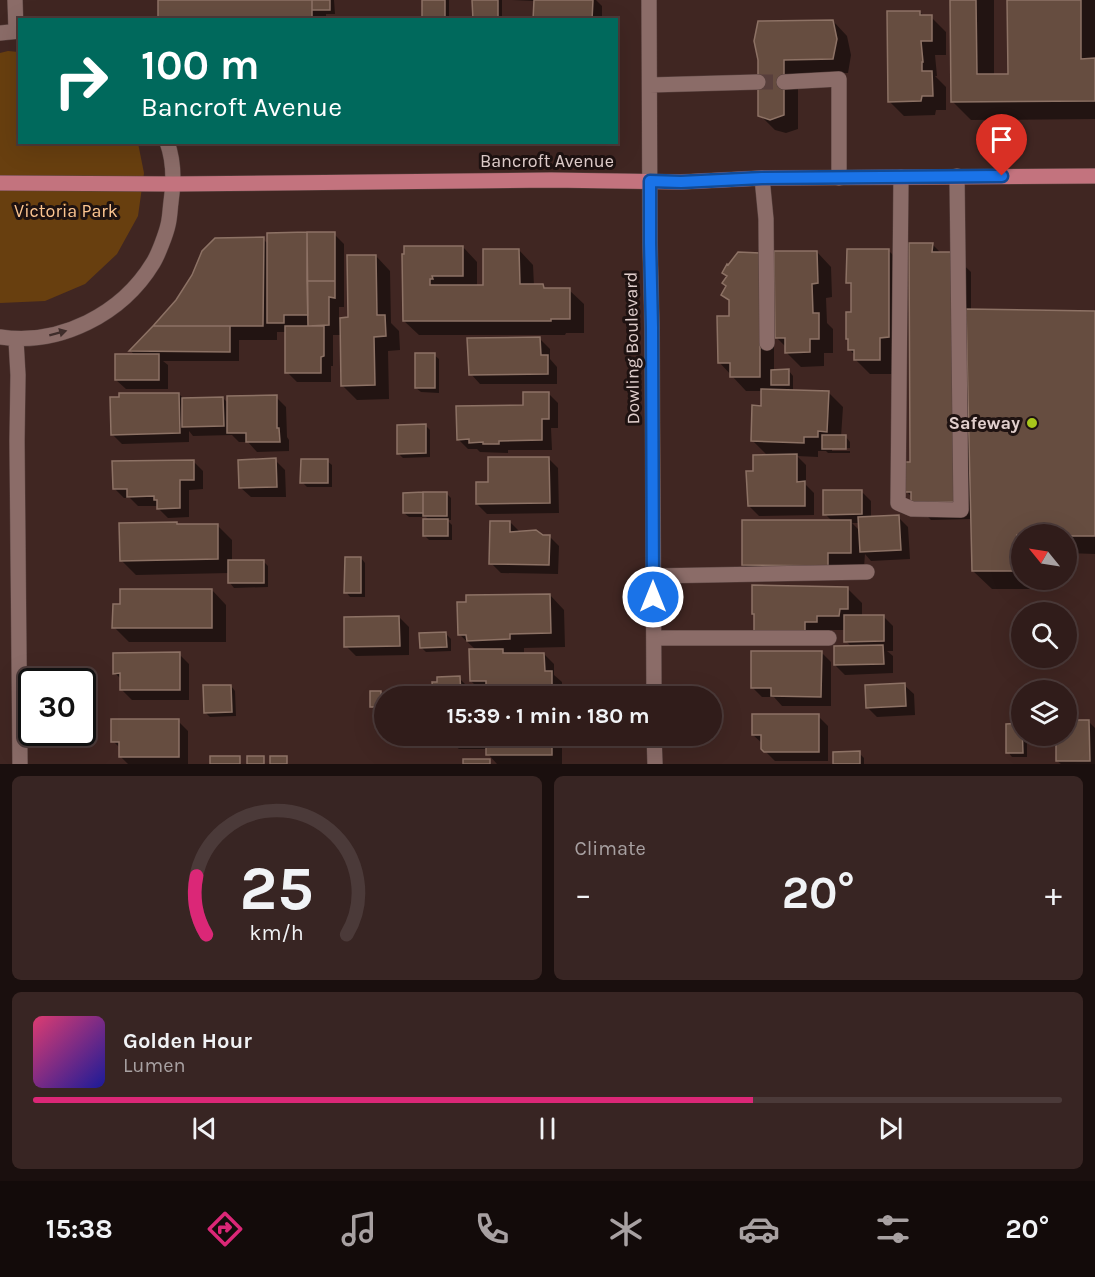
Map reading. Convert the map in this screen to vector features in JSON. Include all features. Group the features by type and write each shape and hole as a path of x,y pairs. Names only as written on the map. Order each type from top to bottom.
{"main road":[{"name":"Bancroft Avenue","path":"0,183 681,182 762,178 1095,176"}],"street":[{"path":"0,33 18,31 15,0"},
{"name":"Dowling Boulevard","path":"649,0 654,686"},
{"path":"784,82 839,80 839,178"},
{"path":"650,85 758,82"},
{"path":"0,338 16,340 57,335 95,320 128,295 153,262 166,232 174,184 168,144"},
{"path":"901,177 898,503 912,509 961,510 957,176"},
{"path":"762,178 766,219 767,343"},
{"path":"16,340 20,764"},
{"path":"653,576 867,572"},
{"path":"654,638 829,638"},
{"path":"654,746 655,764"}],"green space":[{"name":"Victoria Park","path":"18,52 18,144 138,144 144,173 138,216 117,254 85,284 45,301 0,303 0,53"}],"building":[{"path":"158,0 312,0 312,18 158,18"},
{"path":"312,0 330,0 330,10 312,10"},
{"path":"422,0 445,0 445,18 422,18"},
{"path":"472,0 498,0 498,18 473,18"},
{"path":"534,0 593,0 592,18 533,18"},
{"path":"950,0 976,0 977,74 1008,74 1007,0 1081,0 1081,59 1095,58 1095,101 951,102"},
{"path":"887,11 920,11 920,15 932,15 932,41 921,41 922,71 932,71 933,96 922,96 921,101 888,102"},
{"path":"833,20 837,39 833,59 784,60 784,115 770,120 758,116 758,60 754,41 758,21"},
{"path":"307,232 308,315 284,315 284,323 267,323 267,233"},
{"path":"307,232 335,232 335,281 307,281"},
{"path":"264,237 263,326 153,326 176,300 192,275 202,251 215,238"},
{"path":"909,243 933,243 932,252 953,252 955,502 911,502 911,492 904,492 905,462 910,462"},
{"path":"404,246 463,246 463,276 432,276 430,285 483,285 483,249 519,249 520,284 543,284 544,288 570,288 570,319 403,321 402,254 404,254"},
{"path":"847,249 889,249 889,337 880,338 880,360 854,360 854,350 848,350 846,312 851,312 851,283 846,283"},
{"path":"774,251 817,251 818,283 812,284 813,313 819,313 819,339 810,339 810,352 785,353 785,338 775,338"},
{"path":"738,252 760,253 760,377 730,377 730,363 718,363 717,316 729,316 729,300 721,295 726,286 722,283 727,276 722,273"},
{"path":"347,255 376,255 377,315 385,315 386,336 374,337 375,385 341,386 340,318 348,317"},
{"path":"307,281 335,281 335,298 329,297 329,325 308,326"},
{"name":"Safeway","path":"966,309 1095,311 1095,536 1077,536 1077,524 1011,524 1011,571 972,571"},
{"path":"153,326 230,326 230,352 129,351"},
{"path":"285,326 324,326 324,356 321,357 321,373 285,373"},
{"path":"540,337 541,355 548,355 548,374 469,375 467,338"},
{"path":"415,353 435,353 435,388 415,388"},
{"path":"115,354 159,354 159,380 115,380"},
{"path":"789,369 789,385 771,385 771,370"},
{"path":"761,389 829,391 827,432 818,431 818,437 804,437 804,443 751,441 752,405 761,406"},
{"path":"523,392 549,392 549,419 542,419 542,440 499,441 499,444 483,444 483,442 469,443 469,439 457,440 456,406 523,405"},
{"path":"119,393 179,393 180,433 111,435 110,397 119,397"},
{"path":"277,395 277,428 279,428 280,442 246,442 246,433 227,433 227,396"},
{"path":"223,397 224,426 182,427 182,398"},
{"path":"426,424 426,453 397,454 397,425"},
{"path":"822,435 846,435 846,449 822,449"},
{"path":"797,454 797,482 805,481 805,506 748,506 746,471 753,471 753,455"},
{"path":"488,457 549,457 550,503 476,504 476,482 488,482"},
{"path":"276,458 277,487 239,488 238,460"},
{"path":"301,459 328,459 328,483 300,483"},
{"path":"194,460 194,480 180,480 180,508 157,509 157,500 154,500 154,496 127,497 127,489 113,489 112,461"},
{"path":"823,490 862,490 862,514 823,515"},
{"path":"423,492 423,513 403,513 403,493"},
{"path":"423,492 447,492 447,516 423,516"},
{"path":"899,515 901,550 860,552 858,517"},
{"path":"423,519 448,519 448,536 423,536"},
{"path":"742,520 851,520 851,553 828,553 828,566 742,565"},
{"path":"490,521 510,521 510,532 536,530 543,535 550,535 549,565 489,564"},
{"path":"177,522 177,524 218,524 218,559 120,561 119,523"},
{"path":"345,557 361,557 361,593 344,593"},
{"path":"228,560 264,560 264,583 228,583"},
{"path":"752,585 848,587 848,609 840,609 839,616 817,616 817,622 805,622 805,631 754,631"},
{"path":"120,589 212,589 212,628 112,628 113,604 120,604"},
{"path":"550,594 551,633 510,634 510,639 467,641 466,635 458,635 457,602 466,602 466,595"},
{"path":"844,615 884,615 884,641 844,642"},
{"path":"399,616 400,646 344,647 344,617"},
{"path":"446,632 447,647 420,648 419,633"},
{"path":"883,645 884,664 834,665 834,646"},
{"path":"469,649 503,649 503,653 544,653 545,671 552,671 552,686 486,686 486,681 470,681"},
{"path":"751,651 822,651 821,697 771,696 771,688 751,688"},
{"path":"180,652 180,690 120,690 120,673 113,674 113,653"},
{"path":"460,676 460,686 432,686 432,682 437,682 437,677"},
{"path":"905,683 906,706 866,708 865,685"},
{"path":"203,685 231,685 232,712 204,713"},
{"path":"370,691 374,691 374,707 370,707"},
{"path":"752,714 819,714 819,752 764,752 761,749 761,735 752,735"},
{"path":"111,719 179,719 179,757 119,757 119,742 111,742"},
{"path":"1077,720 1089,720 1090,761 1056,761 1056,746 1077,746"},
{"path":"1006,724 1011,724 1011,746 1023,746 1023,753 1006,753"},
{"path":"486,746 552,746 552,755 486,755"},
{"path":"860,751 860,764 833,764 833,752"},
{"path":"210,756 240,756 240,764 210,764"},
{"path":"247,756 264,756 264,764 247,764"},
{"path":"270,756 287,756 287,764 270,764"},
{"path":"463,759 490,759 490,764 463,764"}],"tunnel":[{"path":"758,82 784,82"}],"place":[{"name":"Safeway","path":"1032,423"}],"route":[{"path":"653,597 650,181 1002,176"}]}
